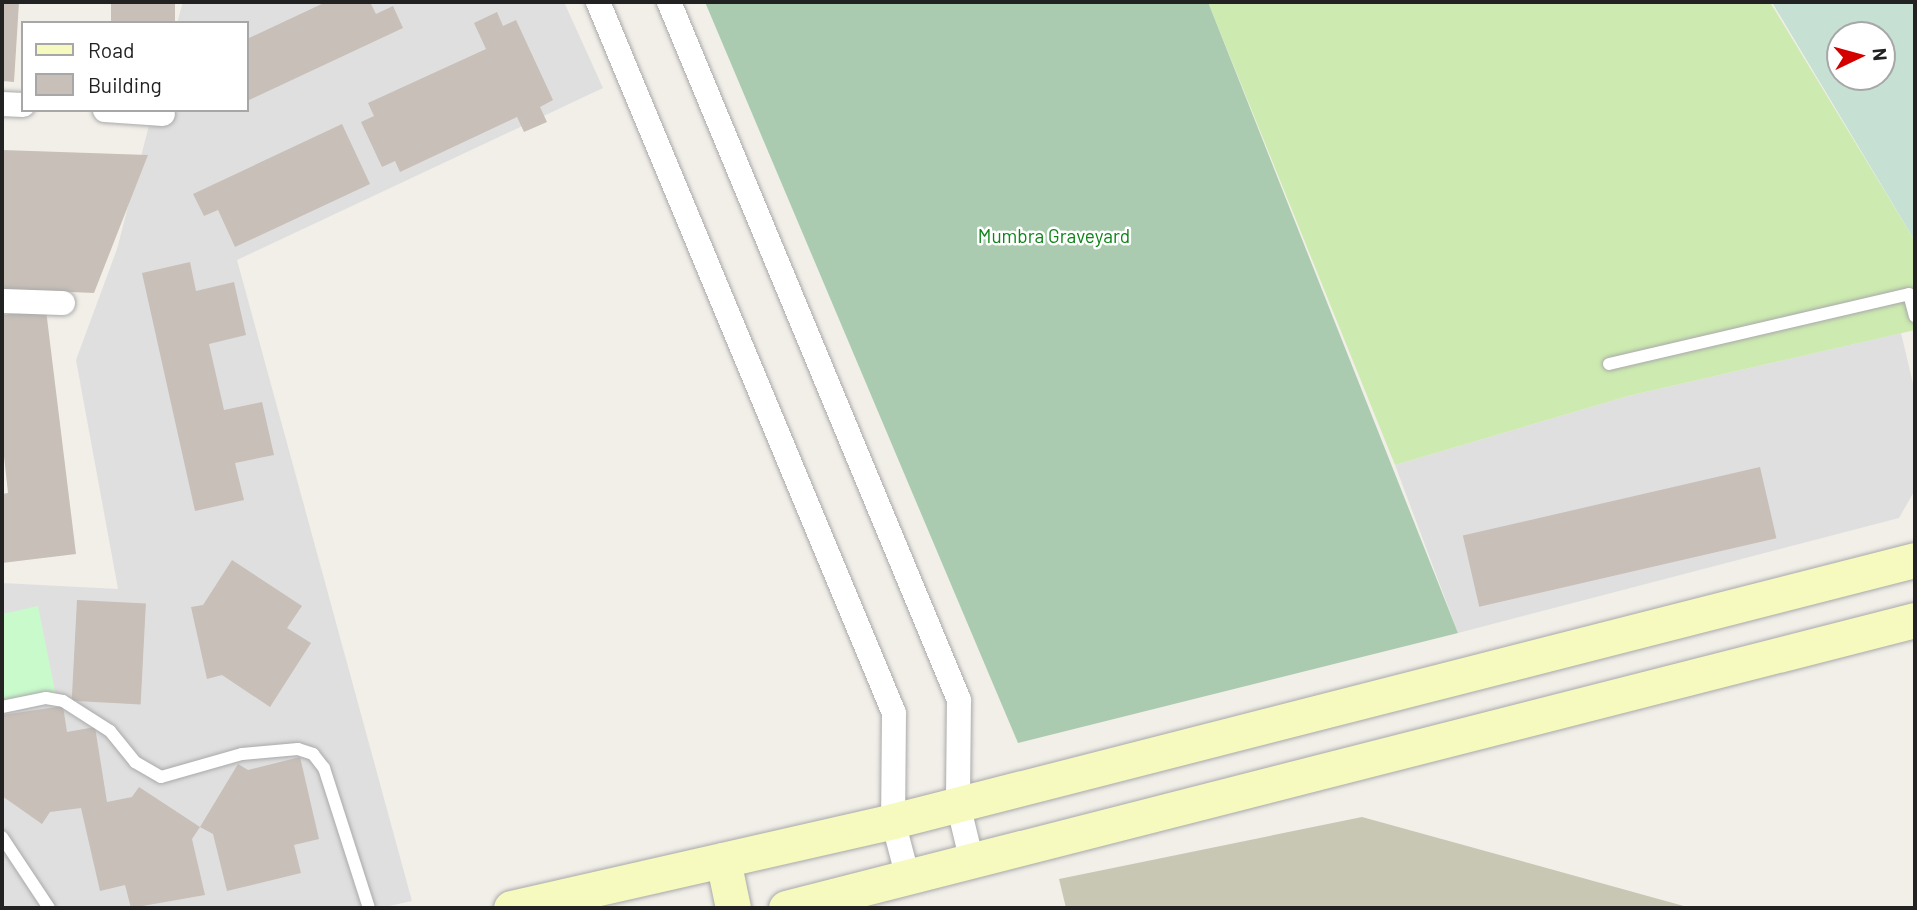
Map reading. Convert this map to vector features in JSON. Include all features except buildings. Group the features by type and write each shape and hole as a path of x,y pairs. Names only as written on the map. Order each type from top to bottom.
{"street":[{"path":"598,2 894,713 893,821 908,878"},
{"path":"669,2 959,700 958,804 972,862"},
{"path":"2,104 21,105"},
{"path":"134,112 163,114"},
{"path":"2,302 62,303"},
{"path":"510,908 893,821 1915,560"},
{"path":"786,908 1915,620"},
{"path":"723,860 733,908"}],"lane":[{"path":"1609,364 1909,294 1915,316"},
{"path":"2,707 46,698 63,701 110,731 135,762 161,777 242,754 298,749 313,754 324,768 369,908"},
{"path":"2,837 49,908"}],"shaded area":[{"path":"183,2 564,2 603,88 237,260 412,901 380,908 2,908 2,583 118,589 76,360 117,249 152,112 248,112 248,21 178,21"},
{"path":"1770,2 1915,2 1915,241 1773,4"},
{"path":"1901,333 1915,392 1915,490 1899,518 1458,633 1395,465 1628,396"},
{"path":"1362,817 1691,908 1066,908 1059,879"}],"green space":[{"name":"Mumbra Graveyard","path":"705,2 1208,2 1458,633 1018,743"},
{"path":"1208,2 1770,2 1915,241 1915,330 1628,396 1395,465"},
{"path":"38,606 56,696 2,707 2,614"}]}
